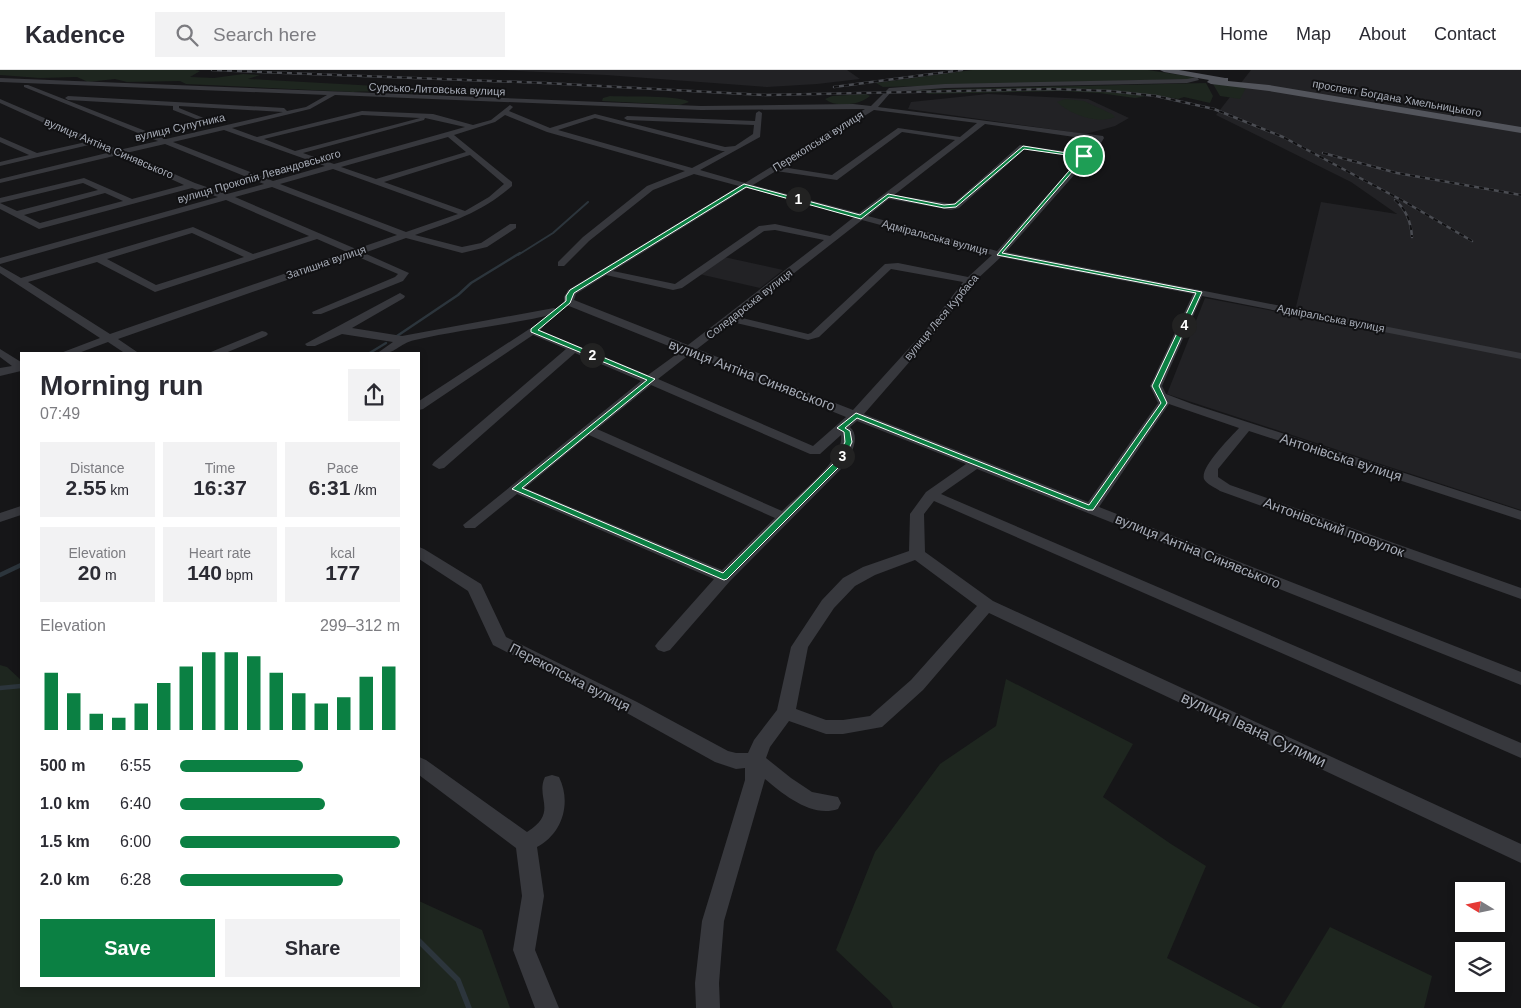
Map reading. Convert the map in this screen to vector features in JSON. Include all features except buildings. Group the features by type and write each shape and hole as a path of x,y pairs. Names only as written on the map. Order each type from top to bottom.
{"main road":[{"name":"проспект Богдана Хмельницького","path":"1156,70 1521,130"},
{"name":"проспект Богдана Хмельницького","path":"1164,70 1205,79 1269,88"}],"street":[{"path":"1136,84 1205,79"},
{"path":"889,90 945,86 1188,81 1205,79"},
{"name":"Сурсько-Литовська вулиця","path":"0,80 692,108 874,107 1100,138"},
{"path":"889,90 1224,82"},
{"path":"10,89 41,83"},
{"name":"вулиця Антіна Синявського","path":"26,86 406,235 462,250 484,245 513,226"},
{"name":"Перекопська вулиця","path":"554,311 568,302 572,292 874,107 889,90"},
{"name":"вулиця Супутника","path":"0,181 293,112 308,108 333,94"},
{"path":"55,98 273,108 293,112"},
{"name":"вулиця Антіна Синявського","path":"0,101 10,108 192,185 227,197 401,271 404,274 399,279 317,312"},
{"name":"вулиця Прокопія Левандовського","path":"0,261 474,127 493,121 517,102"},
{"path":"179,104 174,109 209,122"},
{"path":"561,264 586,239 650,188 693,171 737,148 757,135 760,108"},
{"name":"Адміральська вулиця","path":"504,112 550,130 999,254 1521,356"},
{"path":"257,139 362,113 433,116 474,127"},
{"path":"295,153 433,116"},
{"path":"550,130 595,116 725,150 737,148"},
{"path":"600,118 759,123"},
{"name":"Соледарська вулиця","path":"470,526 652,379 983,122"},
{"path":"225,128 466,214"},
{"path":"775,168 834,178 902,130 961,139"},
{"name":"Затишна вулиця","path":"70,352 466,214 492,199 509,184 449,134"},
{"name":"вулиця Леся Курбаса","path":"652,379 726,414 815,451 856,415 935,326 970,280 999,254 1100,138"},
{"path":"0,139 37,156"},
{"path":"0,164 94,142"},
{"path":"0,149 15,145"},
{"path":"888,196 951,207 956,206 1023,147 1084,156"},
{"path":"376,182 470,153"},
{"path":"0,200 84,180 130,201"},
{"path":"0,206 39,226 192,185"},
{"path":"17,214 106,190"},
{"path":"605,272 673,287 678,286 762,228 775,227 832,239"},
{"path":"19,282 193,230 252,257"},
{"path":"98,258 155,289 317,236"},
{"path":"730,318 808,338 815,335 888,266 898,266 970,280"},
{"path":"0,269 131,352"},
{"path":"1090,508 1164,403 1156,386 1199,292"},
{"path":"311,344 341,330 400,296"},
{"name":"вулиця Антіна Синявського","path":"568,302 1521,679"},
{"path":"420,405 533,331 554,311"},
{"path":"385,352 411,337 554,311"},
{"path":"341,330 403,340"},
{"path":"533,331 652,379"},
{"path":"217,352 262,334"},
{"path":"439,465 575,348"},
{"path":"0,352 20,367"},
{"path":"0,372 20,368"},
{"name":"Антонівська вулиця","path":"1162,396 1188,407 1521,516"},
{"name":"Антонівський провулок","path":"1247,426 1211,469 1210,479 1224,488 1521,594"},
{"path":"664,646 724,577 839,463 848,442 847,431 841,428"},
{"path":"588,430 784,517"},
{"path":"708,1008 707,983 713,921 755,780 755,760 761,745 786,712 800,647 828,604 849,582 869,572 917,554 917,514 931,496 977,463"},
{"path":"516,489 724,577"},
{"path":"931,496 1521,751"},
{"path":"0,518 20,510"},
{"name":"Перекопська вулиця","path":"420,553 475,588 499,641 631,707 722,758 755,760"},
{"name":"вулиця Івана Сулими","path":"917,554 987,605 1521,854"},
{"path":"786,712 811,723 826,727 842,727 875,722 918,685 987,605"},
{"path":"755,760 784,784 808,799 831,803"},
{"path":"420,766 489,818 526,843 533,896 524,950 547,1008"},
{"path":"526,843 538,838 547,831 553,819 554,798 552,783"}],"shaded area":[{"path":"0,70 195,70 200,71 190,77 214,78 243,74 260,75 248,79 486,92 471,95 442,95 186,84 180,81 127,82 115,79 88,82 77,77 40,78 0,75"},
{"path":"497,70 847,70 860,79 767,87 606,75"},
{"path":"972,70 1148,70 1193,77 1192,79 883,87 876,83"},
{"path":"1251,70 1521,70 1521,510 1167,394 1205,298 1294,315 1321,202 1397,214 1351,182 1216,115"},
{"path":"1206,83 1213,96 1210,103 1184,97 1178,99 1153,95 1135,98 1099,93 1061,91 929,94 913,90"},
{"path":"1213,84 1247,86 1240,99 1220,96"},
{"path":"866,94 870,96 860,102 848,104 835,104 825,99 832,96"},
{"path":"988,94 1088,99 1129,118 1115,126 1086,134 908,109 911,102"},
{"path":"610,96 664,97 689,102 680,105 602,101 603,98"},
{"path":"1065,99 1084,101 1115,117 1100,120 1084,117 1069,111 1057,102"},
{"path":"724,257 783,270 760,288 699,274"},
{"path":"0,665 7,667 20,679 20,987 420,987 420,901 482,930 510,1008 0,1008"},
{"path":"1006,679 1133,744 1103,797 1206,866 1167,958 1261,1008 893,1008 890,1001 836,950 875,852 940,764 996,726"},
{"path":"1330,927 1432,976 1424,1008 1281,1008"}],"waterway":[{"path":"518,255 553,233 588,202"},
{"path":"397,336 458,295 471,283 520,253"},
{"path":"371,352 386,343"},
{"path":"0,575 20,565"},
{"path":"0,688 20,686"},
{"path":"420,942 458,980 469,1008"}],"railway":[{"path":"212,70 545,83 766,95 1052,89 1110,91 1156,96 1214,109 1283,137 1405,202 1472,241"},
{"path":"834,87 962,70"},
{"path":"1323,153 1397,173 1521,195"},
{"path":"1395,200 1408,217 1412,237"}],"route":[{"path":"1023,147 1084,156 999,254 1199,292 1156,386 1164,403 1090,508 856,415 841,428 847,431 848,442 839,463 724,577 516,489 652,379 533,331 554,311 568,302 572,292 746,185 861,217 888,196 944,207 956,206 1023,147"}]}
